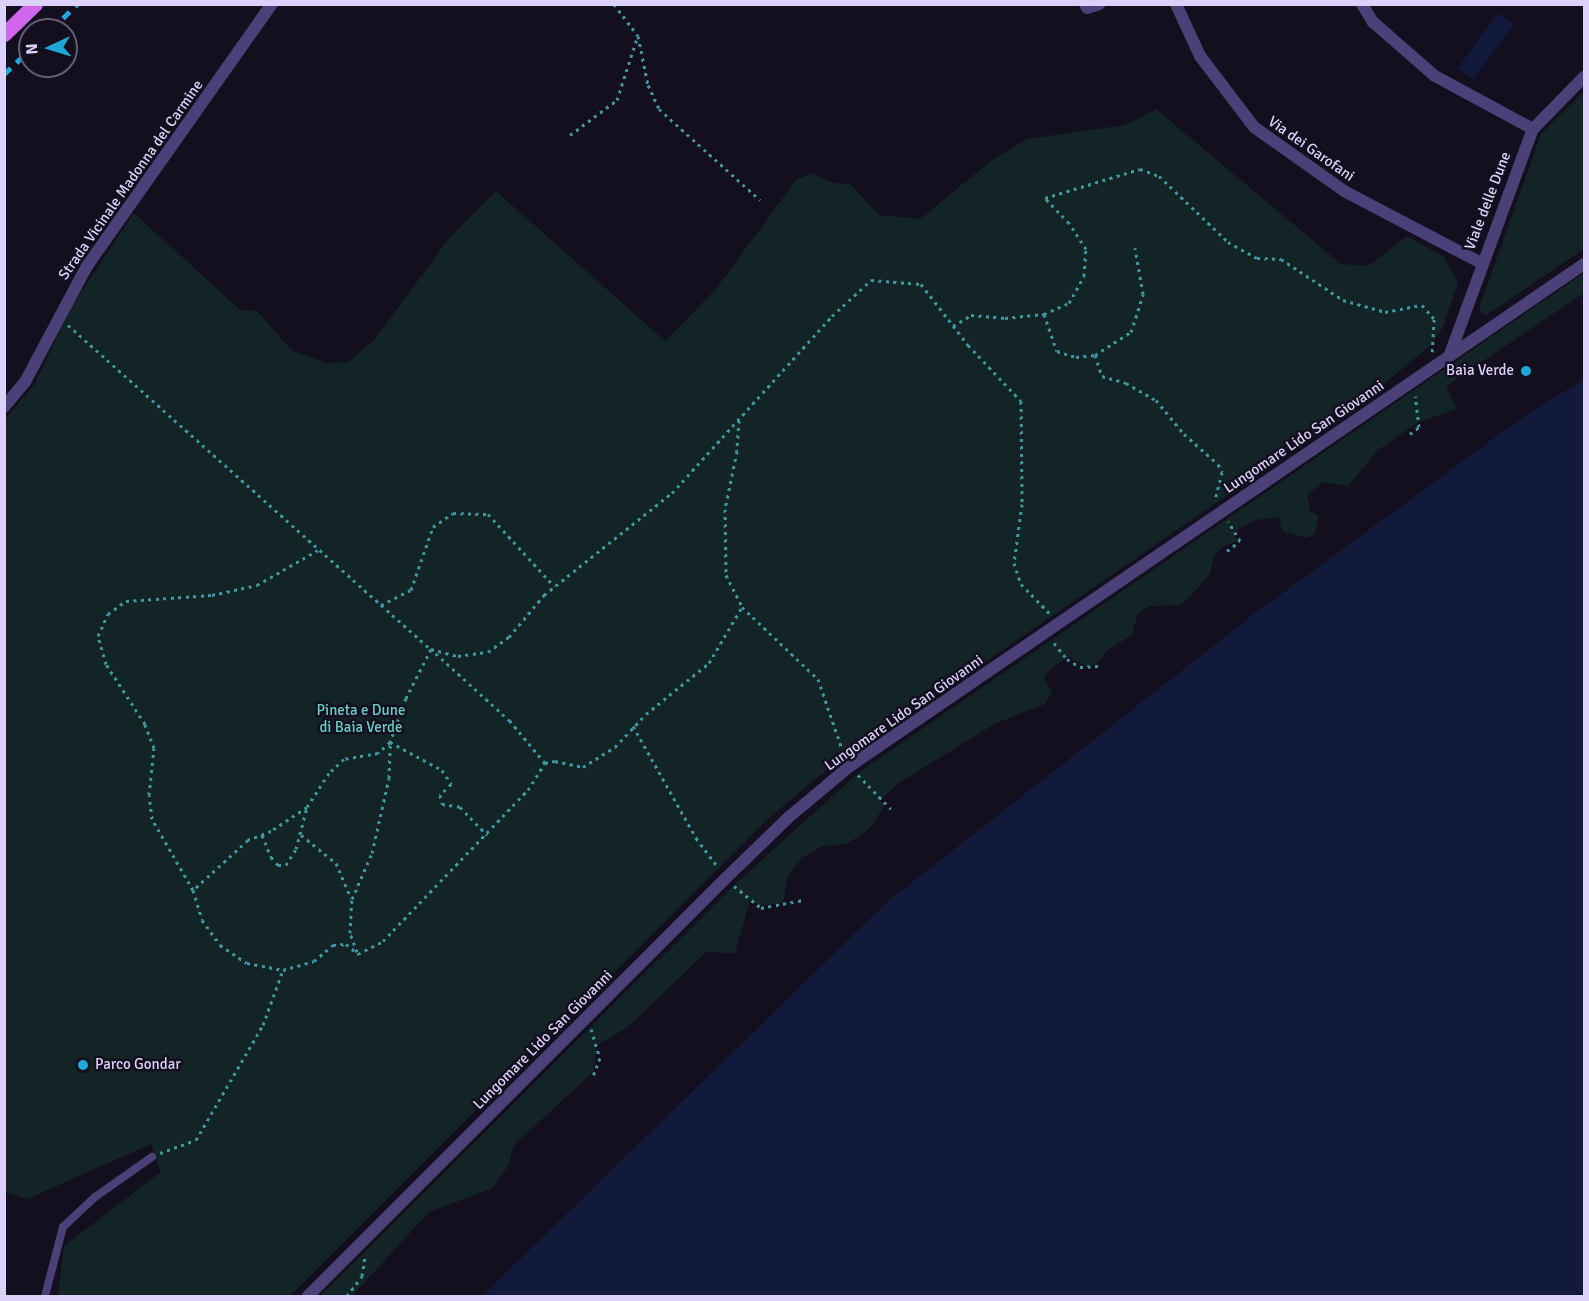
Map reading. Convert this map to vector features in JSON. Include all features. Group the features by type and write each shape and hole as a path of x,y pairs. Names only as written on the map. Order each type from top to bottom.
{"main road":[{"path":"4,34 34,4"}],"street":[{"name":"Strada Vicinale Madonna del Carmine","path":"4,407 25,382 58,316 87,266 272,4"},
{"path":"1085,4 1087,8 1099,4"},
{"name":"Via dei Garofani","path":"1176,4 1200,56 1254,128 1344,191 1481,263"},
{"path":"1362,4 1373,22 1435,75 1533,129"},
{"name":"Viale delle Dune","path":"1450,354 1481,263 1533,129 1584,77"},
{"name":"Lungomare Lido San Giovanni","path":"308,1296 726,878 789,817 850,766 1437,362 1584,264"}],"lane":[{"path":"45,1296 63,1227 95,1197 152,1156"}],"path":[{"path":"614,4 638,36 648,85 659,109 760,200"},
{"path":"570,135 617,100 638,36"},
{"path":"953,326 971,315 1005,318 1044,314 1069,303 1084,276 1086,249 1069,223 1045,198 1140,169 1159,176 1228,242 1257,258 1281,260 1343,300 1385,312 1422,305 1434,319 1430,350 1437,362"},
{"path":"1044,314 1057,351 1076,357 1095,356 1131,332 1143,294 1135,248"},
{"path":"431,649 458,656 488,652 509,637 555,586 672,493 832,316 871,280 921,284 953,326 1021,401 1022,504 1014,563 1021,584 1058,623"},
{"path":"58,316 241,476 318,550 510,721 545,763"},
{"path":"1095,356 1102,376 1126,382 1156,400 1184,434 1218,464 1222,472 1215,500 1240,541 1227,550"},
{"path":"1408,384 1420,416 1419,427 1410,434"},
{"path":"739,418 737,451 725,509 726,576 742,607 818,679 850,766 891,809"},
{"path":"381,605 411,590 433,527 453,513 488,513 555,586"},
{"path":"318,550 257,585 212,596 126,601 108,614 98,636 106,664 145,724 154,748 149,795 152,819 193,890 202,920 220,945 247,963 283,970 314,961 333,945 346,944 358,954"},
{"path":"358,954 383,941 428,891 487,835 528,790 545,763 555,761 583,767 615,747 633,726 709,663 742,607"},
{"path":"1046,631 1067,659 1086,669 1098,666"},
{"path":"358,954 351,933 352,899 372,853 389,778 390,742 406,698 431,649"},
{"path":"633,726 696,838 726,878 746,899 761,908 803,900"},
{"path":"193,890 248,840 262,835 306,807 329,773 344,759 378,753 390,742"},
{"path":"390,742 442,770 451,784 440,795 442,804 460,807 487,835"},
{"path":"262,835 265,848 278,866 286,865 301,835 306,807"},
{"path":"301,835 336,862 352,899"},
{"path":"152,1156 196,1140 263,1025 283,970"},
{"path":"583,1021 599,1047 600,1064 593,1076"},
{"path":"347,1296 362,1276 366,1257 357,1246"}],"green space":[{"path":"1584,91 1584,249 1485,316 1479,308 1541,134"},
{"name":"Pineta e Dune di Baia Verde","path":"1156,109 1341,264 1368,266 1407,236 1444,257 1458,282 1443,327 1431,345 1357,406 811,782 765,822 290,1296 58,1296 64,1246 161,1172 151,1144 27,1199 5,1192 5,419 34,385 72,306 134,213 240,310 257,311 292,351 327,363 348,362 374,340 450,237 496,191 665,341 715,290 796,180 811,173 833,183 850,184 879,215 920,219 992,160 1027,139 1125,125"},
{"path":"1584,273 1584,293 1446,386 1457,409 1419,422 1378,450 1348,486 1323,482 1307,496 1311,512 1318,516 1315,534 1307,538 1282,531 1279,517 1256,520 1233,532 1237,541 1222,547 1214,557 1210,574 1188,599 1179,605 1149,606 1138,613 1132,635 1109,649 1095,665 1088,667 1069,657 1050,669 1044,678 1052,693 1045,704 996,723 899,783 880,800 884,806 870,828 858,837 845,844 823,846 803,857 788,875 783,903 761,906 750,900 735,953 706,952 628,1027 596,1046 594,1071 514,1145 508,1166 493,1188 429,1212 352,1296 320,1296 734,885 858,773"}],"water":[{"path":"1498,13 1513,24 1473,79 1458,68"},
{"path":"1584,379 1584,1296 482,1296 887,902 1254,614 1519,420"}],"railway":[{"path":"63,18 77,4"},
{"path":"4,74 18,61"}],"place":[{"name":"Baia Verde","path":"1526,371"},
{"name":"Parco Gondar","path":"83,1065"}]}
